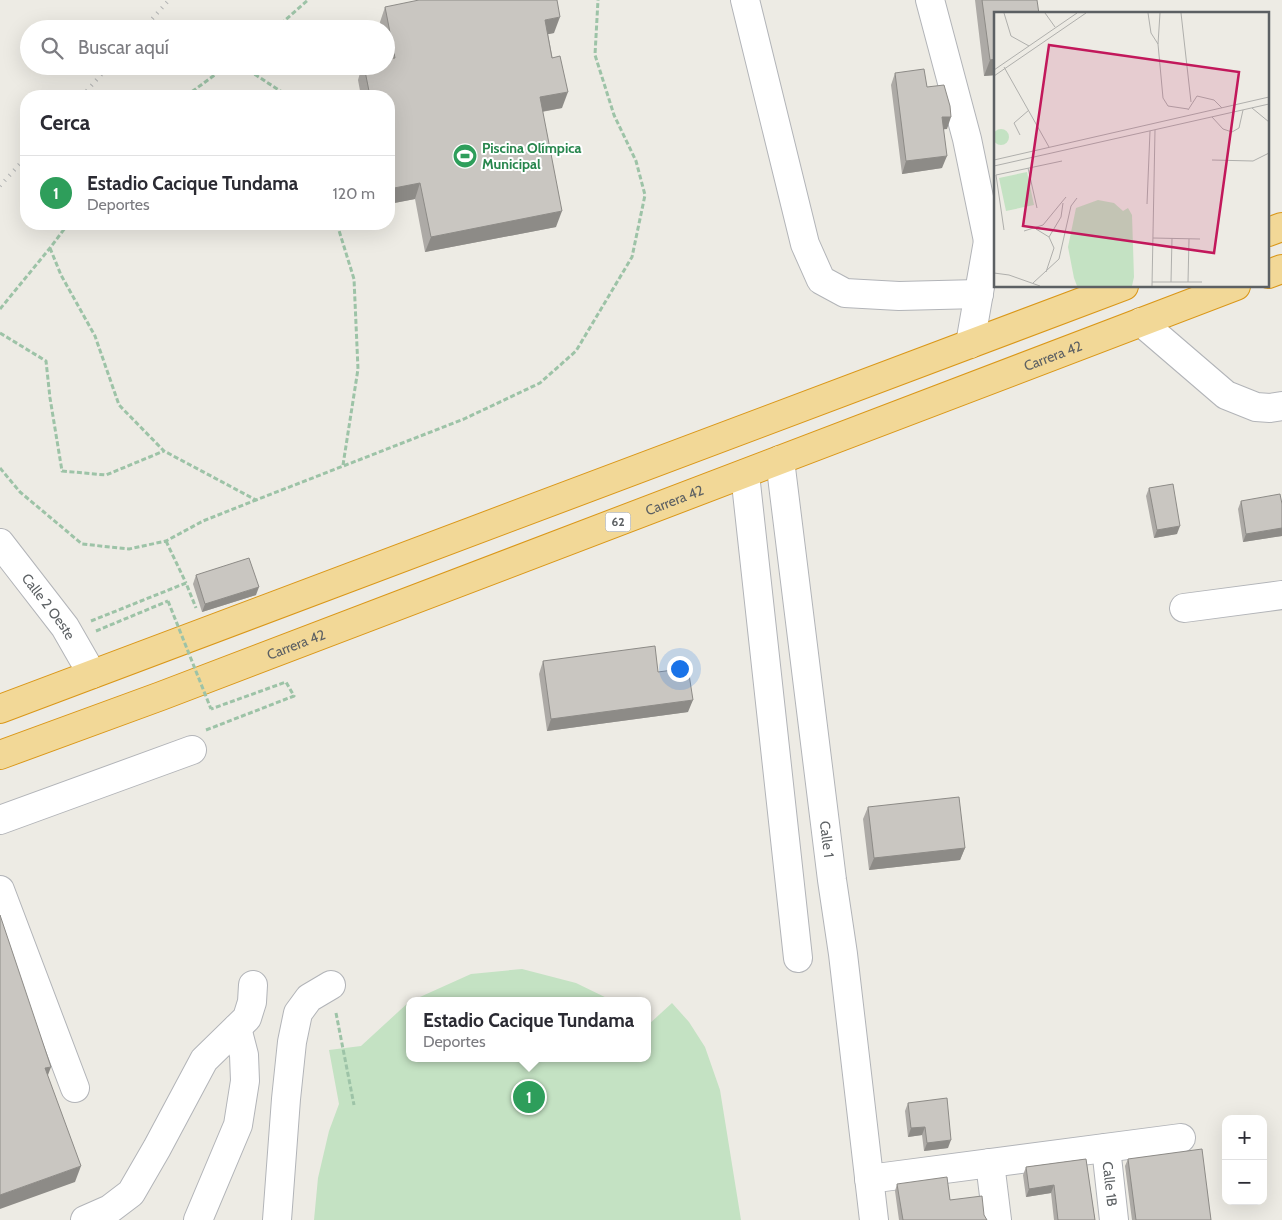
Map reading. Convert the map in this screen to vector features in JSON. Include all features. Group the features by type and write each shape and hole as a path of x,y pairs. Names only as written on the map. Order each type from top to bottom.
{"highway":[{"path":"1270,231 1282,227"},
{"path":"0,709 1119,288"},
{"name":"Carrera 42","path":"0,755 161,696 1231,288"}],"street":[{"path":"745,0 804,244 822,280 845,293 899,296 979,294"},
{"path":"930,0 992,235 970,344"},
{"path":"1141,322 1226,395 1256,407 1270,408 1282,406"},
{"name":"Calle 1","path":"780,460 832,880 843,954 874,1220"},
{"path":"744,474 798,958"},
{"name":"Calle 2 Oeste","path":"0,543 65,628 92,674"},
{"path":"1184,608 1282,595"},
{"path":"0,820 197,741"},
{"path":"0,890 76,1088"},
{"path":"85,1220 110,1209 131,1193 204,1060 247,1018 252,1002 253,985"},
{"path":"277,1220 286,1099 292,1042 298,1013 309,998 331,985"},
{"path":"198,1220 238,1125 245,1081 244,1055 237,1028"},
{"path":"869,1178 1181,1138"},
{"name":"Calle 1B","path":"1106,1148 1114,1220"},
{"path":"990,1163 997,1220"}],"path":[{"path":"285,20 308,0"},
{"path":"0,468 20,492 82,544 129,549 166,541 202,520 464,420 540,382 576,351 632,257 645,195 636,161 614,115 595,55 598,0"},
{"path":"194,90 214,75"},
{"path":"256,75 279,90"},
{"path":"0,309 64,230"},
{"path":"339,230 354,279 358,369 343,466"},
{"path":"50,248 61,275 94,336 118,404 164,451 256,500"},
{"path":"0,333 46,361 62,471 106,475 164,451"},
{"path":"166,541 206,632"},
{"path":"88,623 186,583"},
{"path":"90,633 168,601 211,709 286,682 294,696 197,741"},
{"path":"331,985 354,1105"}],"green space":[{"path":"522,969 576,983 605,997 420,997 471,974"},
{"path":"672,1003 689,1022 705,1047 720,1090 741,1220 314,1220 318,1178 329,1131 339,1104 329,1050 361,1046 406,1005 406,1062 651,1062 651,1022"}],"building":[{"name":"Piscina Olímpica Municipal","path":"419,0 557,0 560,17 545,20 552,58 560,56 568,92 540,97 562,211 431,237 420,183 395,188 395,90 369,90 366,75 395,75 395,20 388,20 385,7"},
{"path":"982,0 1037,0 1039,12 994,12 994,59 990,60"},
{"path":"924,69 927,87 944,85 950,106 951,117 942,117 947,156 906,161 895,73"},
{"path":"1173,484 1180,526 1157,530 1149,488"},
{"path":"1280,494 1282,528 1246,534 1241,501"},
{"path":"249,558 259,587 205,604 196,575"},
{"path":"655,646 658,672 688,668 693,700 551,719 543,661"},
{"path":"959,797 965,848 874,858 868,807"},
{"path":"0,915 51,1067 45,1068 81,1166 0,1195"},
{"path":"947,1098 951,1140 927,1143 925,1127 911,1128 908,1103"},
{"path":"1202,1149 1211,1220 1136,1220 1128,1159"},
{"path":"1086,1159 1095,1220 1058,1220 1054,1185 1029,1189 1026,1167"},
{"path":"947,1177 950,1200 982,1196 984,1215 987,1220 903,1220 897,1184"}],"railway":[{"path":"151,20 169,0"},
{"path":"87,90 101,75"},
{"path":"0,186 20,164"}],"place":[{"name":"Piscina Olímpica Municipal","path":"465,156"},
{"name":"Estadio Cacique Tundama","path":"529,1097"}]}
